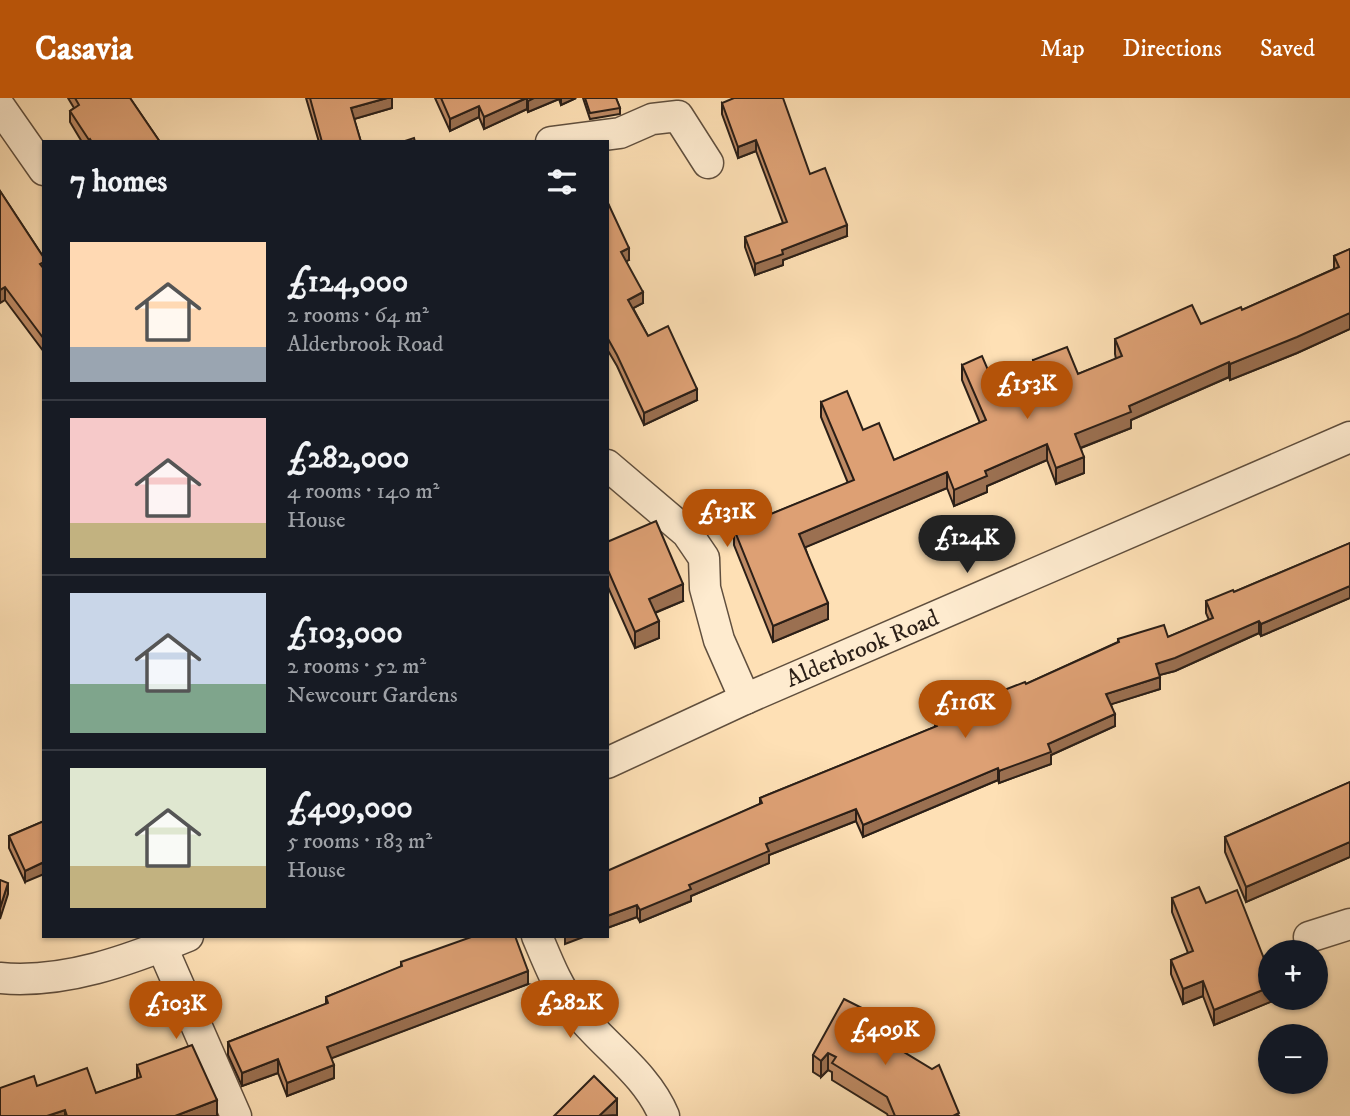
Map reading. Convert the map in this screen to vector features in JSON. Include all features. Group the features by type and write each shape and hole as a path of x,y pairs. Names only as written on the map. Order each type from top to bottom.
{"street":[{"path":"0,107 42,167"},
{"path":"566,140 620,133 652,119 678,116 708,163"},
{"name":"Alderbrook Road","path":"609,762 745,699 1350,437"},
{"path":"609,466 687,533 704,558 705,588 719,640 745,699"},
{"path":"1309,937 1350,924"},
{"path":"538,938 555,980 576,1010 636,1074 664,1116"},
{"path":"0,978 86,972 175,942 236,1116"}],"building":[{"path":"75,98 130,98 159,140 89,140 70,111 79,105"},
{"path":"310,98 387,98 351,108 360,140 321,140"},
{"path":"441,98 526,98 484,117 479,106 450,119"},
{"path":"585,98 616,98 620,108 590,113"},
{"path":"734,98 783,98 810,174 825,168 847,225 782,250 783,254 755,264 745,237 787,222 756,140 738,147 722,103"},
{"path":"0,191 42,255 42,336 5,287 0,290"},
{"path":"609,205 629,248 621,252 643,292 628,300 648,336 668,326 697,389 644,413 609,341"},
{"path":"1350,249 1350,313 1129,406 1131,412 1075,434 1084,457 1056,468 1047,444 985,471 987,476 954,490 947,472 799,534 828,603 773,626 734,529 854,480 821,402 847,391 863,430 879,423 894,460 986,420 962,365 982,356 997,391 1038,373 1033,360 1067,347 1078,374 1122,356 1115,339 1192,305 1201,324 1241,307 1242,310 1339,267 1334,256"},
{"path":"656,521 683,584 649,599 659,621 635,632 609,573 609,541"},
{"path":"1350,543 1350,586 1156,664 1160,677 1106,694 1115,714 1048,744 1051,752 999,771 998,768 863,825 856,809 766,844 769,851 689,885 691,889 640,910 637,905 609,915 609,870 762,803 760,798 937,726 935,720 1000,694 999,692 1025,682 1026,684 1119,642 1118,639 1164,625 1168,637 1213,618 1206,601 1233,590 1234,592"},
{"path":"1350,782 1350,842 1246,887 1225,837"},
{"path":"42,822 42,863 25,871 9,836"},
{"path":"0,880 8,883 0,908"},
{"path":"1199,887 1206,903 1237,890 1258,943 1258,992 1214,1010 1203,981 1183,989 1171,960 1193,951 1172,898"},
{"path":"468,938 516,938 528,971 327,1047 334,1065 287,1083 278,1059 242,1073 228,1042 328,1003 326,997 402,966 401,962"},
{"path":"844,999 866,1010 859,1018 877,1027 871,1032 932,1069 939,1065 959,1113 953,1116 895,1116 887,1097 832,1063 836,1057 828,1053 821,1061 813,1055"},
{"path":"192,1045 217,1100 175,1116 67,1116 65,1110 47,1116 0,1116 0,1088 34,1076 37,1086 87,1068 96,1093 141,1077 137,1065"},
{"path":"594,1076 617,1099 599,1116 554,1116"}]}
